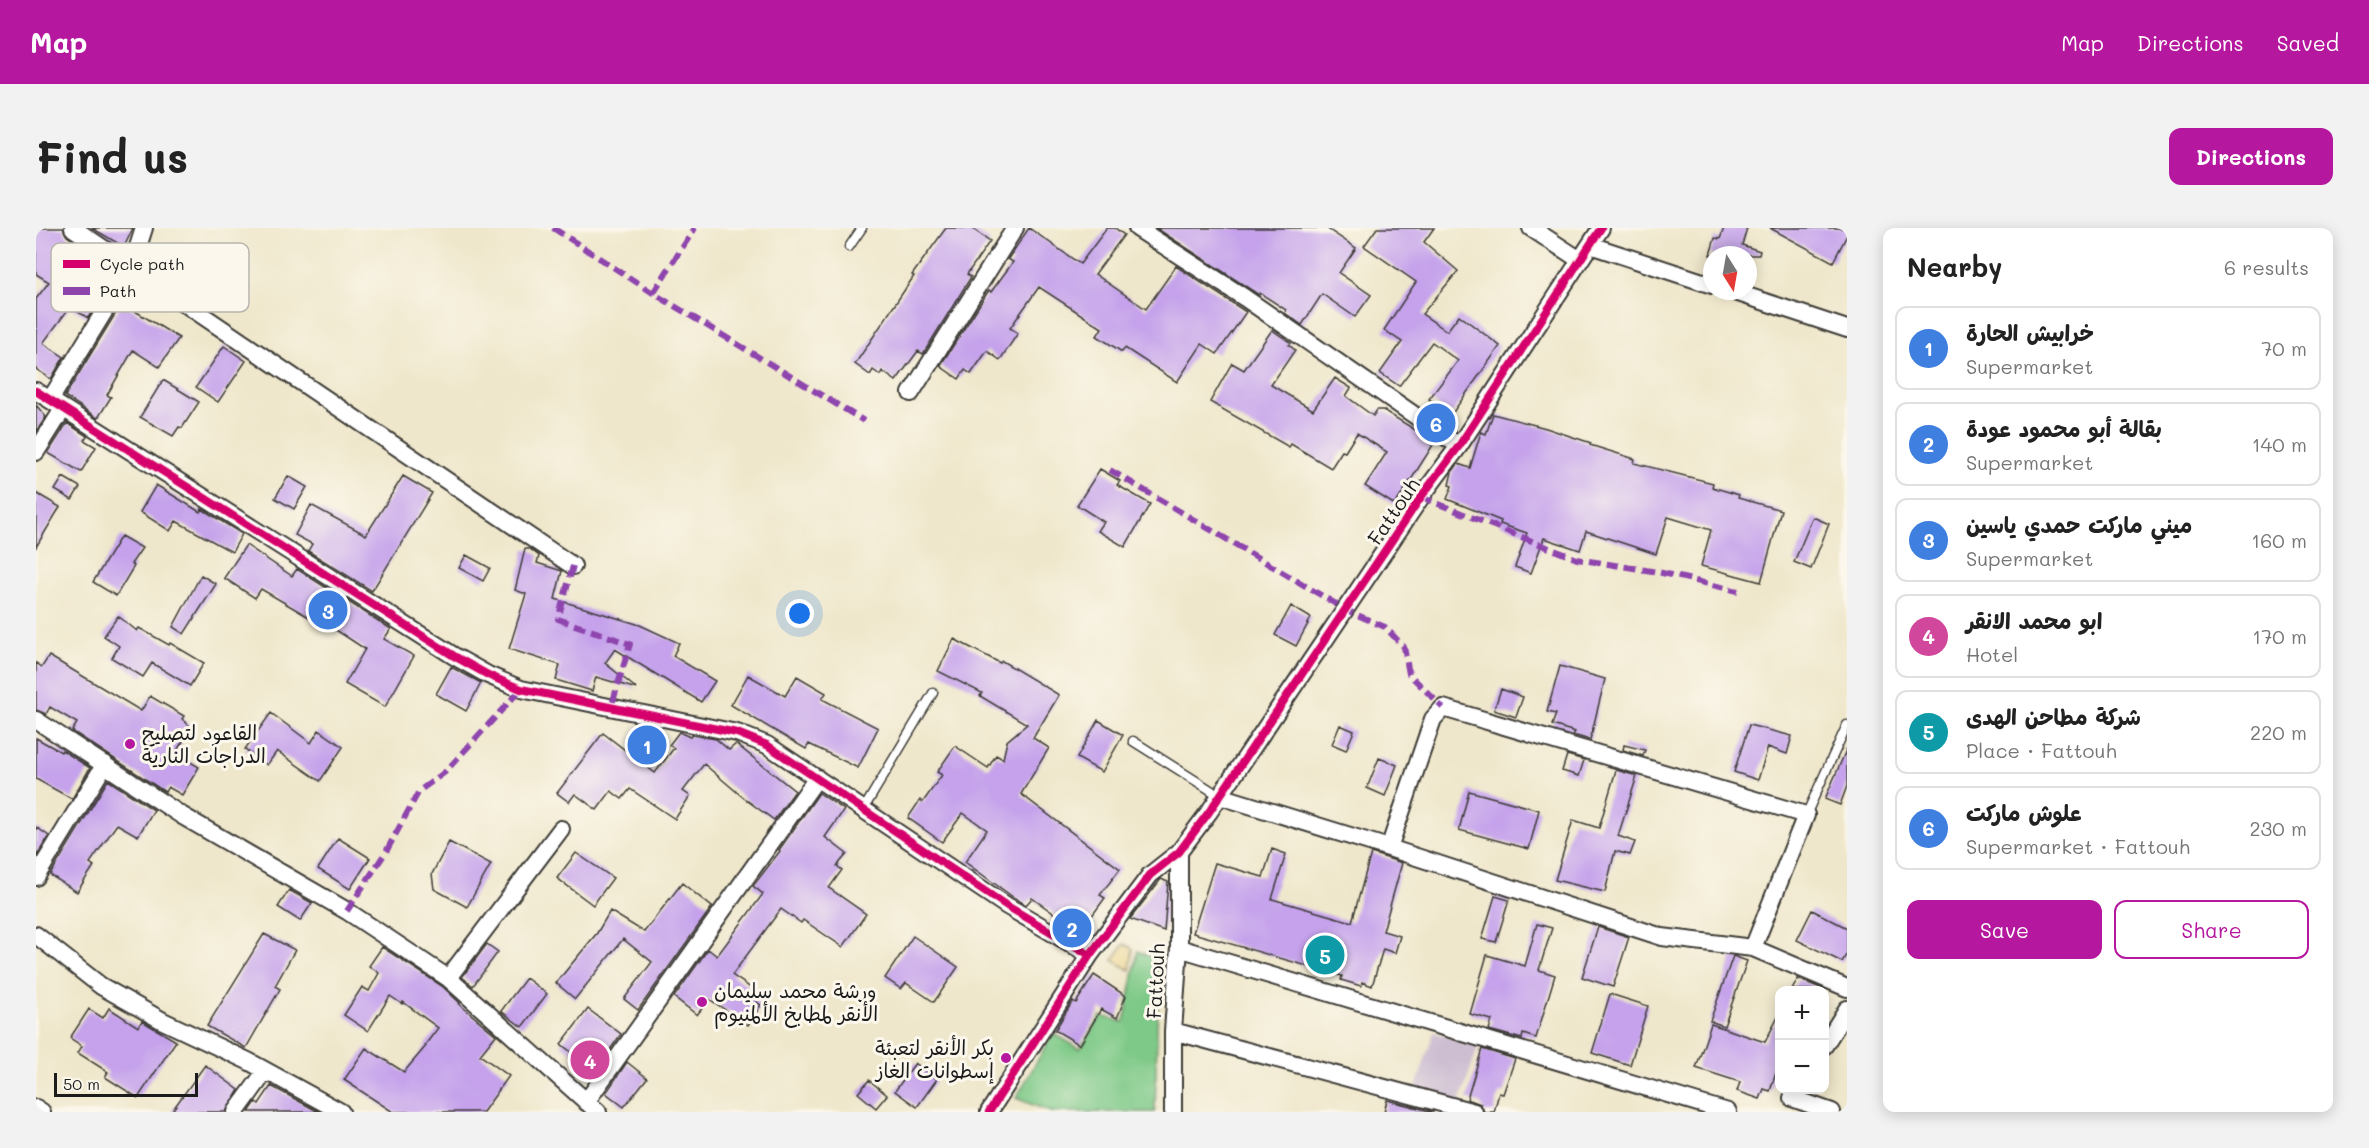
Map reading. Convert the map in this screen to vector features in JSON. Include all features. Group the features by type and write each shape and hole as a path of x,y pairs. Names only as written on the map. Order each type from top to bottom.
{"street":[{"path":"73,228 96,243"},
{"path":"139,243 144,228"},
{"path":"911,393 1015,228"},
{"path":"1137,228 1245,298 1459,446"},
{"path":"1531,228 1580,260"},
{"name":"Fattouh","path":"989,1112 1090,955 1150,875 1179,852 1209,812 1421,497 1459,446 1601,228"},
{"path":"1590,245 1703,282"},
{"path":"1757,299 1847,328"},
{"path":"36,452 49,400 104,312"},
{"path":"200,312 573,566"},
{"path":"49,400 454,656 488,675 521,689 737,733 767,746 1007,906 1090,955"},
{"path":"1389,848 1433,719 1443,708 1806,815 1754,948"},
{"path":"36,720 181,815 347,911 448,978 592,1107 817,778"},
{"path":"36,877 105,764"},
{"path":"1220,796 1389,848 1662,938 1754,948 1847,988"},
{"path":"448,978 561,829"},
{"name":"Fattouh","path":"1173,1112 1173,1031 1179,948 1179,852"},
{"path":"38,940 101,986 163,1021 341,1112"},
{"path":"1179,948 1728,1112"},
{"path":"1828,1040 1847,1009"},
{"path":"1173,1031 1474,1112"},
{"path":"236,1112 265,1072"},
{"path":"1791,1100 1832,1112"},
{"path":"36,1108 42,1112"}],"lane":[{"path":"849,248 862,228"},
{"path":"863,810 933,693"},
{"path":"1806,815 1847,725"},
{"path":"1133,741 1220,796"}],"shaded area":[{"path":"1434,1032 1478,1047 1459,1104 1415,1090"}],"green space":[{"path":"1138,951 1159,961 1155,1112 1051,1112 1016,1098 1053,1033 1080,1049 1101,1016 1124,1022"}],"sand":[{"path":"1124,944 1133,949 1130,970 1113,960"}],"building":[{"path":"36,228 63,228 67,236 77,243 51,243 51,312 66,312 43,343 64,357 51,379 36,369 36,299 49,282 36,274"},
{"path":"92,228 133,228 126,243 117,243"},
{"path":"946,228 971,228 990,241 967,274 971,277 923,354 918,351 896,381 882,371 880,375 873,370 870,375 855,364 914,276 912,275"},
{"path":"1029,228 1080,264 1107,228 1115,228 1124,235 1095,274 1146,309 1176,266 1246,312 1217,354 1202,344 1177,382 1125,348 1122,352 1097,336 1102,328 1039,287 1010,328 1018,333 1000,360 987,351 971,374 965,370 959,379 940,366 989,290 991,292 1013,262 1008,259"},
{"path":"1156,228 1326,228 1356,248 1339,273 1371,295 1355,317 1322,294 1302,325 1285,313 1286,310"},
{"path":"1377,228 1434,228 1424,242 1458,271 1422,314 1447,331 1459,315 1500,346 1451,415 1429,399 1458,361 1432,342 1399,386 1380,373 1402,342 1384,330 1416,282 1364,246"},
{"path":"1724,228 1747,228 1742,245 1745,246 1713,246 1715,238 1720,239"},
{"path":"1770,228 1847,228 1847,235 1833,262"},
{"path":"78,312 92,312 88,318"},
{"path":"116,312 137,312 179,338 159,367 133,350 107,395 111,397 98,418 65,396"},
{"path":"1272,330 1291,343 1289,345 1295,350 1271,385 1313,410 1335,378 1351,388 1346,396 1373,416 1377,410 1383,410 1430,439 1428,442 1433,445 1395,505 1365,486 1387,452 1357,433 1331,468 1291,444 1289,447 1210,402 1232,363 1244,370"},
{"path":"224,346 246,361 218,402 196,387"},
{"path":"163,380 199,402 182,428 179,427 173,436 140,417"},
{"path":"36,405 46,417 36,432"},
{"path":"1493,414 1591,443 1590,445 1635,459 1634,463 1713,483 1712,487 1739,495 1738,498 1781,510 1761,582 1701,566 1711,530 1668,517 1656,554 1586,531 1580,550 1544,538 1531,573 1515,567 1527,533 1500,524 1501,521 1447,499 1452,486 1449,485 1452,472 1458,464 1470,468 1481,432 1486,434"},
{"path":"67,423 87,436 84,440 96,447 81,472 48,453"},
{"path":"1100,469 1120,481 1117,485 1150,504 1125,547 1098,531 1104,522 1077,505"},
{"path":"288,476 307,487 294,509 275,498"},
{"path":"403,476 432,493 372,591 308,551 312,544 295,535 311,505 366,535"},
{"path":"63,477 80,487 72,500 55,490"},
{"path":"156,485 200,512 202,509 242,534 232,552 176,521 170,531 140,512"},
{"path":"36,493 60,507 36,547"},
{"path":"1813,517 1829,524 1811,569 1794,562"},
{"path":"121,536 142,548 131,564 134,566 116,596 93,582"},
{"path":"246,545 292,576 297,569 391,629 384,639 414,656 385,707 345,684 365,649 333,628 331,630 261,589 255,598 224,578"},
{"path":"525,549 530,549 539,556 537,563 562,571 555,599 640,625 679,643 673,656 715,681 701,702 615,649 605,663 637,689 596,677 592,691 556,680 560,665 509,649 526,594 515,590"},
{"path":"466,555 490,568 483,581 459,568"},
{"path":"201,575 216,584 184,634 173,627"},
{"path":"1291,606 1311,618 1296,646 1275,635"},
{"path":"118,616 137,631 139,628 204,663 190,686 152,663 143,677 112,658 119,646 104,636"},
{"path":"954,639 1000,663 1002,661 1059,695 1033,738 1049,748 1021,794 1120,869 1100,895 1105,898 1080,932 1032,898 1026,905 965,862 987,830 963,813 942,842 908,818 920,800 923,802 942,775 937,772 955,746 988,768 996,755 1003,759 1007,741 1027,724 980,696 982,693 938,671"},
{"path":"49,656 141,711 150,696 184,716 182,719 192,728 175,753 199,767 182,795 168,787 165,792 72,731 77,723 50,707 46,714 36,710 36,663 42,667"},
{"path":"1560,666 1605,679 1590,740 1573,735 1575,732 1552,725 1556,714 1547,712"},
{"path":"451,667 481,683 466,711 436,694"},
{"path":"748,675 785,696 797,676 826,693 822,699 878,728 858,768 809,744 806,749 731,705"},
{"path":"1501,689 1523,697 1516,717 1494,710"},
{"path":"271,713 311,743 319,730 343,747 320,781 277,751 267,765 245,749"},
{"path":"1098,720 1123,735 1102,772 1077,758"},
{"path":"1340,725 1354,731 1346,750 1332,744"},
{"path":"1749,725 1792,736 1787,754 1768,747 1758,780 1734,772"},
{"path":"679,732 690,737 692,735 716,739 729,750 736,744 795,791 774,820 704,764 683,791 690,796 675,819 630,789 622,799 611,791 597,810 575,794 569,802 557,793 603,733 655,773 674,748 669,745"},
{"path":"36,738 61,752 62,750 90,768 72,799 36,779"},
{"path":"1624,745 1645,750 1643,756 1623,750"},
{"path":"1847,748 1847,786 1840,805 1825,799"},
{"path":"1567,755 1584,760 1579,776 1562,771"},
{"path":"1379,758 1397,765 1385,796 1367,788"},
{"path":"1616,770 1637,776 1618,836 1635,842 1630,855 1615,851 1605,892 1555,880 1573,820 1599,828"},
{"path":"108,780 154,810 138,836 117,824 90,863 94,866 77,892 50,875"},
{"path":"1469,791 1539,810 1529,849 1459,830"},
{"path":"819,793 844,810 825,837 847,854 837,866 842,870 829,888 866,914 843,947 803,920 801,923 781,909 732,975 761,995 756,1002 761,1005 748,1025 709,999 697,1015 674,997 708,949 717,956 763,894 753,886"},
{"path":"36,827 49,836 36,857"},
{"path":"338,838 370,858 350,889 318,869"},
{"path":"449,842 491,864 467,907 434,889 432,874"},
{"path":"1272,849 1286,854 1272,899 1352,922 1371,853 1402,863 1383,931 1400,936 1395,953 1383,949 1372,986 1362,982 1361,986 1341,980 1342,976 1193,933 1215,863 1263,877"},
{"path":"576,853 613,878 593,905 557,878"},
{"path":"1161,879 1168,882 1164,931 1130,919"},
{"path":"682,883 712,907 638,1010 624,999 652,962 623,939 575,999 556,983 597,933 610,911 644,932"},
{"path":"289,890 312,903 300,921 278,907"},
{"path":"1495,896 1509,900 1496,942 1482,939"},
{"path":"1812,910 1847,928 1847,953 1842,962 1797,940"},
{"path":"1537,924 1552,928 1539,970 1555,975 1536,1038 1523,1034 1522,1039 1489,1030 1492,1020 1470,1014 1487,955 1525,966"},
{"path":"1598,927 1629,937 1613,987 1582,977"},
{"path":"264,934 295,950 275,986 280,989 246,1048 207,1026"},
{"path":"913,936 958,967 934,1002 906,983 901,989 885,978"},
{"path":"487,944 498,952 473,986 462,977"},
{"path":"382,947 442,986 459,1004 496,1035 480,1055 509,1076 483,1112 393,1112 344,1080 366,1048 404,1072 438,1028 403,1002 402,1004 390,996 368,1031 344,1015 362,987 369,991 379,973 369,966"},
{"path":"1733,956 1747,961 1724,1026 1710,1021"},
{"path":"1094,975 1126,996 1117,1018 1101,1009 1080,1045 1055,1030 1073,1001 1076,1003"},
{"path":"526,978 547,994 522,1027 501,1011"},
{"path":"1798,979 1816,986 1794,986"},
{"path":"1610,994 1648,1006 1630,1065 1592,1053"},
{"path":"109,1008 138,1027 142,1021 176,1041 138,1098 105,1077 108,1072 78,1053 82,1046 70,1038 89,1009 103,1018"},
{"path":"588,1009 621,1034 600,1064 588,1055 583,1061 561,1044"},
{"path":"1775,1023 1775,1076 1770,1091 1764,1089 1760,1099 1737,1091 1740,1082 1696,1068 1711,1024 1765,1042"},
{"path":"1482,1049 1515,1059 1503,1094 1499,1093 1494,1112 1484,1112 1481,1104 1467,1099"},
{"path":"627,1062 647,1078 624,1107 606,1093"},
{"path":"915,1063 937,1079 917,1107 895,1091"},
{"path":"205,1065 239,1090 226,1112 171,1112"},
{"path":"869,1080 887,1095 876,1108 858,1093"},
{"path":"271,1086 319,1112 249,1112 256,1102 259,1104"},
{"path":"1387,1100 1434,1112 1384,1112"}],"marked path":[{"path":"553,228 653,293 864,421"},
{"path":"653,293 695,228"},
{"path":"1110,470 1346,610 1385,627 1404,647 1409,674 1443,708"},
{"path":"1421,497 1577,559 1658,572 1738,591"},
{"path":"573,566 558,619 630,644 611,708"},
{"path":"347,911 387,850 419,791 445,772 521,689"}],"cycle path":[{"path":"989,1112 1090,955 1150,875 1179,852 1209,812 1421,497 1459,446 1601,228"},
{"path":"36,391 454,656 488,675 521,689 737,733 767,745 1007,906 1090,955"}],"place":[{"name":"علوش ماركت","path":"1436,423"},
{"name":"ميني ماركت حمدي ياسين","path":"328,610"},
{"name":"القاعود لتصليح الدراجات النارية","path":"130,744"},
{"name":"خرابيش الحارة","path":"647,745"},
{"name":"بقالة أبو محمود عودة","path":"1072,928"},
{"name":"شركة مطاحن الهدى","path":"1325,955"},
{"name":"ورشة محمد سليمان الأنقر لمطابخ الألمنيوم","path":"702,1002"},
{"name":"بكر الأنقر لتعبئة إسطوانات الغاز","path":"1006,1058"},
{"name":"ابو محمد الانقر","path":"590,1060"}]}
